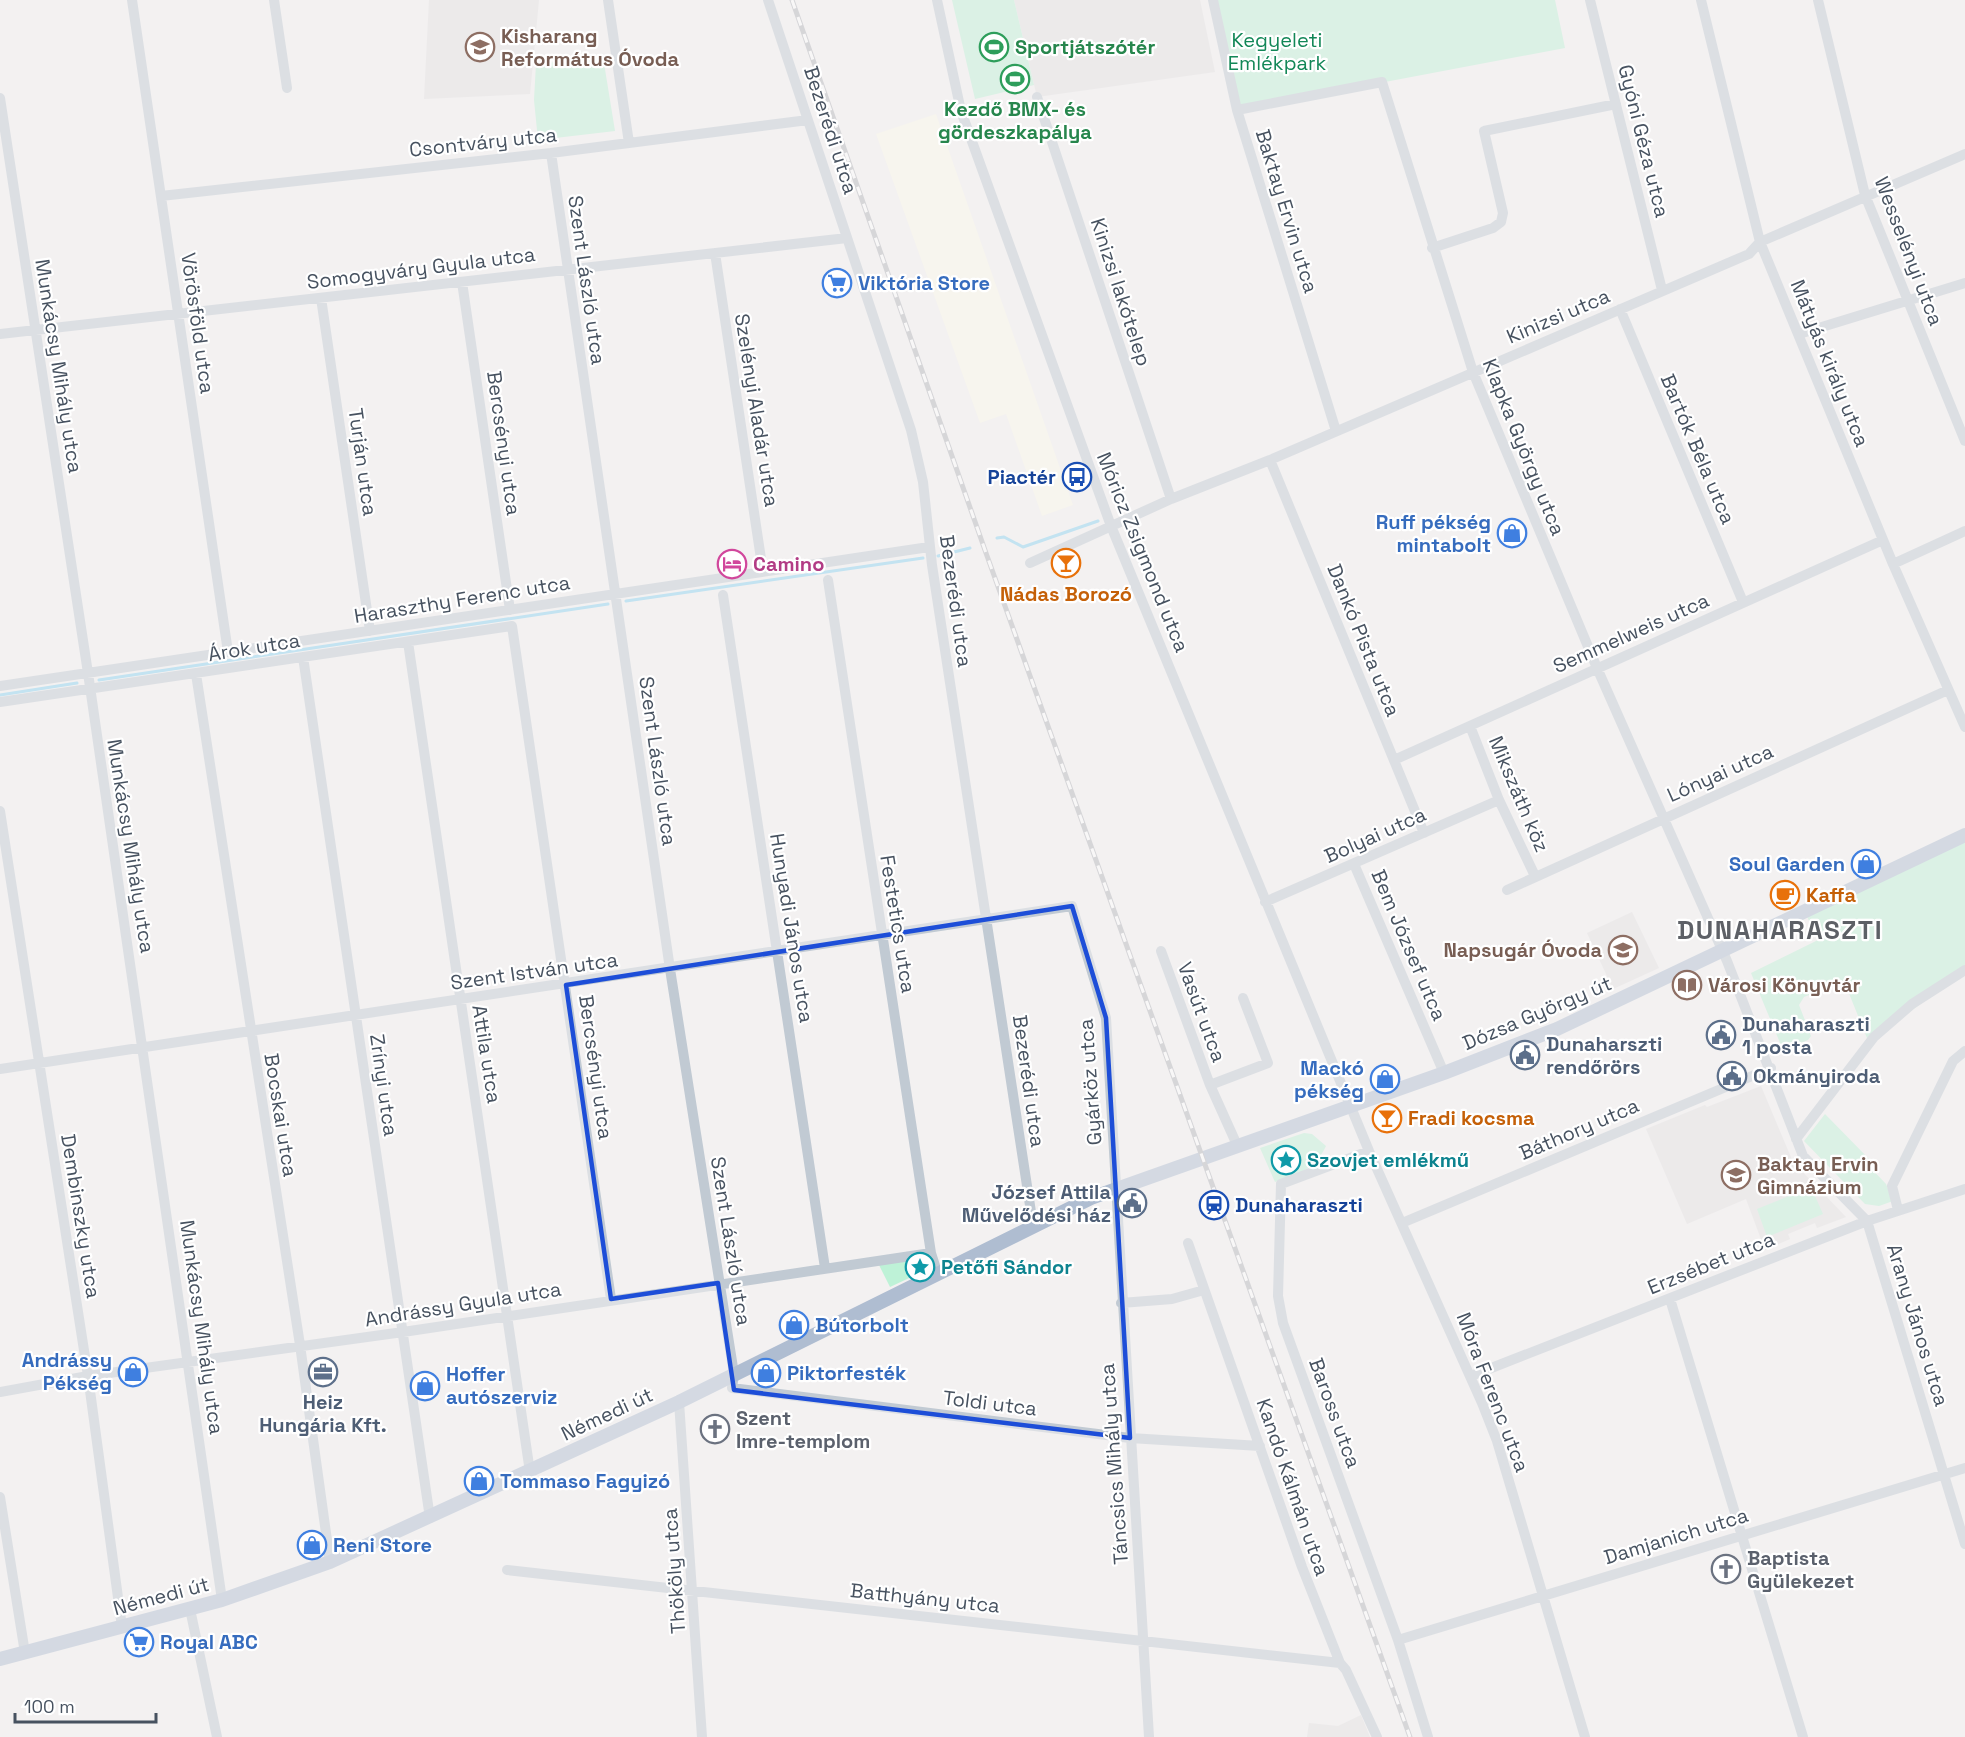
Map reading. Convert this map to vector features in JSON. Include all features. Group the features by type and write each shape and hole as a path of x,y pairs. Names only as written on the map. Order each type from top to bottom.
{"main road":[{"name":"Dózsa György út","path":"1211,1155 1444,1073 1557,1029 1965,835"},
{"name":"Némedi út","path":"0,1659 222,1600 330,1562 679,1402 1033,1225 1115,1188 1211,1155"}],"street":[{"name":"Vörösföld utca","path":"132,0 228,652"},
{"path":"274,0 287,88"},
{"path":"608,0 629,143"},
{"name":"Bezerédi utca","path":"768,0 911,430 923,482 929,547 1033,1225"},
{"name":"Móricz Zsigmond utca","path":"937,0 961,111 1111,526 1350,1106"},
{"name":"Baktay Ervin utca","path":"1213,0 1237,110 1336,431"},
{"name":"Gyóni Géza utca","path":"1590,0 1662,290"},
{"name":"Mátyás király utca","path":"1701,0 1760,242 1893,564 1965,727"},
{"name":"Wesselényi utca","path":"1818,0 1865,195 1965,441"},
{"name":"Klapka György utca","path":"1237,110 1382,82 1432,248 1473,372 1597,668 1722,949 1771,1068 1803,1156 1867,1221"},
{"name":"Kinizsi lakótelep","path":"1037,97 1170,499"},
{"name":"Munkácsy Mihály utca","path":"0,98 190,1361 222,1600"},
{"path":"1432,248 1493,228 1501,222 1503,213 1484,131 1616,104"},
{"name":"Csontváry utca","path":"161,196 551,153 808,120"},
{"name":"Szent László utca","path":"551,153 669,969 734,1374"},
{"name":"Kinizsi utca","path":"1030,563 1170,499 1270,460 1749,254 1760,242 1965,154"},
{"name":"Somogyváry Gyula utca","path":"0,334 847,238"},
{"name":"Szelényi Aladár utca","path":"715,253 764,572"},
{"name":"Bercsényi utca","path":"462,282 510,610"},
{"path":"1799,334 1965,283"},
{"name":"Turján utca","path":"321,298 370,631"},
{"name":"Bartók Béla utca","path":"1620,309 1743,603"},
{"name":"Dankó Pista utca","path":"1270,460 1424,833"},
{"path":"1893,564 1965,531"},
{"name":"Semmelweis utca","path":"1394,760 1883,540"},
{"name":"Haraszthy Ferenc utca","path":"0,686 929,547"},
{"name":"Festetics utca","path":"828,580 881,936 931,1253 937,1272"},
{"name":"Hunyadi János utca","path":"723,595 825,1268"},
{"name":"Bercsényi utca","path":"512,626 611,1299"},
{"name":"Árok utca","path":"0,702 512,626"},
{"name":"Attila utca","path":"408,642 530,1472"},
{"name":"Zrínyi utca","path":"303,657 430,1518"},
{"name":"Bocskai utca","path":"196,674 300,1345 330,1562"},
{"name":"Lónyai utca","path":"1508,890 1948,690"},
{"name":"Mikszáth köz","path":"1470,726 1499,800 1535,876"},
{"name":"Bolyai utca","path":"1265,902 1499,800"},
{"name":"Dembinszky utca","path":"0,811 88,1376 122,1627"},
{"name":"Bem József utca","path":"1354,864 1444,1073"},
{"name":"Szent István utca","path":"0,1069 250,1030 566,985 1072,906"},
{"name":"Gyárköz utca","path":"1072,906 1106,1018 1115,1188"},
{"name":"Vasút utca","path":"1161,951 1210,1085 1237,1145"},
{"path":"1796,1139 1874,1037 1912,1004 1965,970"},
{"name":"Vasút utca","path":"1210,1085 1268,1063 1243,998"},
{"path":"1898,1210 1892,1186 1953,1061 1965,1051"},
{"name":"Báthory utca","path":"1402,1223 1771,1068"},
{"name":"Móra Ferenc utca","path":"1350,1106 1471,1376 1497,1442 1585,1737"},
{"name":"Baross utca","path":"1369,1151 1281,1184 1277,1230 1278,1296 1283,1323 1398,1640 1428,1737"},
{"name":"Táncsics Mihály utca","path":"1115,1188 1149,1737"},
{"name":"Erzsébet utca","path":"1471,1376 1867,1221 1965,1189"},
{"name":"Arany János utca","path":"1867,1221 1965,1544"},
{"name":"Kandó Kálmán utca","path":"1188,1243 1302,1567 1340,1663 1346,1670 1377,1737"},
{"name":"Andrássy Gyula utca","path":"0,1392 88,1376 403,1332 611,1299 931,1253"},
{"path":"1121,1303 1172,1299 1204,1290"},
{"path":"1670,1299 1803,1737"},
{"name":"Toldi utca","path":"734,1374 734,1390 1130,1438 1260,1446"},
{"name":"Thököly utca","path":"679,1402 694,1591 702,1737"},
{"name":"Damjanich utca","path":"1398,1640 1965,1468"},
{"path":"0,1497 25,1653"},
{"name":"Batthyány utca","path":"507,1570 1340,1663"},
{"path":"190,1609 217,1737"}],"highlighted area":[{"path":"1072,906 1106,1018 1130,1438 734,1390 718,1283 611,1299 566,985"}],"shaded area":[{"name":"Kisharang Református Óvoda","path":"429,0 539,0 530,94 424,99"},
{"path":"1014,0 1200,0 1215,72 1037,97"},
{"path":"936,114 1073,505 1042,516 1006,414 980,423 876,134"},
{"name":"Napsugár Óvoda","path":"1632,912 1659,968 1613,989 1587,933"},
{"name":"Baktay Ervin Gimnázium","path":"1761,1086 1793,1162 1846,1217 1817,1228 1815,1223 1788,1234 1790,1239 1765,1250 1746,1199 1687,1224 1646,1129 1705,1105 1707,1107"},
{"path":"1361,1715 1370,1737 1307,1737 1309,1723 1338,1726"}],"green space":[{"name":"Sportjátszótér","path":"952,0 1014,0 1034,85 975,99"},
{"name":"Kegyeleti Emlékpark","path":"1213,0 1555,0 1565,48 1237,110"},
{"path":"603,57 615,131 538,140 534,100 536,64"},
{"path":"1965,831 1965,970 1869,1043 1844,981 1804,997 1799,1005 1811,1036 1808,1040 1783,1050 1751,973 1818,940 1804,910"},
{"path":"1825,1114 1869,1159 1866,1163 1886,1184 1893,1201 1879,1206 1865,1204 1804,1141"},
{"path":"1304,1133 1312,1134 1326,1146 1311,1166 1275,1182 1260,1148"},
{"path":"1811,1187 1823,1214 1767,1237 1757,1209"},
{"path":"919,1261 922,1272 890,1287 879,1265"}],"waterway":[{"path":"997,538 1004,537 1023,547 1098,521"},
{"path":"938,556 970,548"},
{"path":"626,601 923,558"},
{"path":"99,680 608,604"},
{"path":"0,695 77,683"}],"railway":[{"path":"792,0 986,553 1410,1737"}],"place":[{"name":"Kisharang Református Óvoda","path":"480,47"},
{"name":"Sportjátszótér","path":"994,47"},
{"name":"Kezdő BMX- és gördeszkapálya","path":"1015,79"},
{"name":"Viktória Store","path":"837,283"},
{"name":"Piactér","path":"1077,477"},
{"name":"Ruff pékség mintabolt","path":"1512,533"},
{"name":"Nádas Borozó","path":"1066,563"},
{"name":"Camino","path":"732,564"},
{"name":"Soul Garden","path":"1866,864"},
{"name":"Kaffa","path":"1785,895"},
{"name":"Napsugár Óvoda","path":"1623,950"},
{"name":"Városi Könyvtár","path":"1687,985"},
{"name":"Dunaharaszti 1 posta","path":"1721,1035"},
{"name":"Dunaharszti rendőrörs","path":"1525,1055"},
{"name":"Okmányiroda","path":"1732,1076"},
{"name":"Mackó pékség","path":"1385,1079"},
{"name":"Fradi kocsma","path":"1387,1118"},
{"name":"Szovjet emlékmű","path":"1286,1160"},
{"name":"Baktay Ervin Gimnázium","path":"1736,1175"},
{"name":"József Attila Művelődési ház","path":"1132,1203"},
{"name":"Dunaharaszti","path":"1214,1205"},
{"name":"Petőfi Sándor","path":"920,1267"},
{"name":"Bútorbolt","path":"794,1325"},
{"name":"Andrássy Pékség","path":"133,1372"},
{"name":"Heiz Hungária Kft.","path":"323,1372"},
{"name":"Piktorfesték","path":"766,1373"},
{"name":"Hoffer autószerviz","path":"425,1386"},
{"name":"Szent Imre-templom","path":"715,1429"},
{"name":"Tommaso Fagyizó","path":"479,1481"},
{"name":"Reni Store","path":"312,1545"},
{"name":"Baptista Gyülekezet","path":"1726,1569"},
{"name":"Royal ABC","path":"139,1642"}],"district":[{"name":"DUNAHARASZTI","path":"1780,930"}]}
